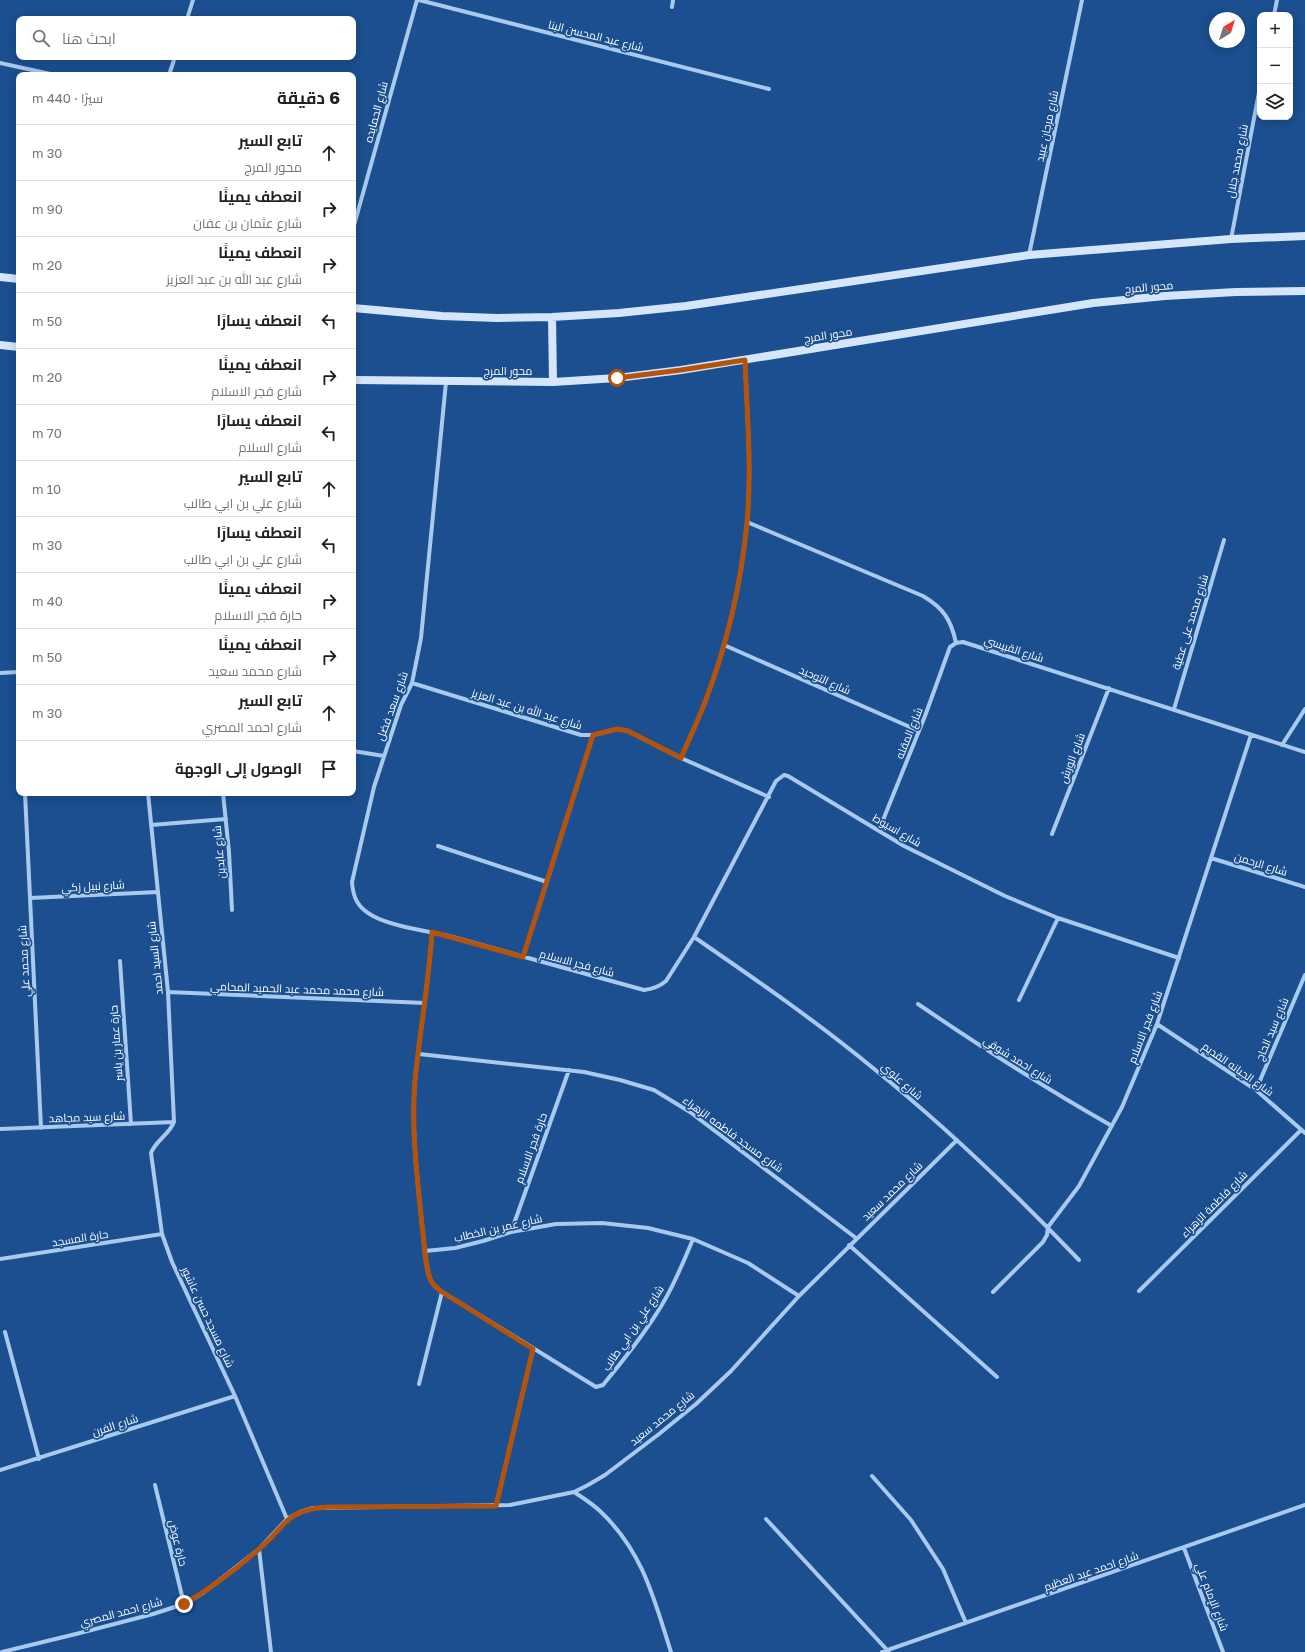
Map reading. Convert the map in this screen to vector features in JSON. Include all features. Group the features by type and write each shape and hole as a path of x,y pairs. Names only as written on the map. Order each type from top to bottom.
{"main road":[{"path":"356,308 442,316 497,318 552,317 619,313 686,306 1029,255 1231,239 1305,236"},
{"path":"0,277 16,279"},
{"name":"محور المرج","path":"356,380 553,382 624,377 745,360 1094,303 1165,296 1236,292 1305,291"},
{"path":"552,317 553,382"},
{"path":"0,345 16,347"}],"street":[{"path":"188,16 194,0"},
{"name":"شارع عبد المحسن البنا","path":"418,0 768,90"},
{"name":"شارع الحمايده","path":"356,218 418,0"},
{"path":"672,7 673,0"},
{"name":"شارع مرجان عبيد","path":"1029,255 1082,0"},
{"path":"1275,12 1277,0"},
{"path":"170,72 174,60"},
{"path":"0,63 40,72"},
{"name":"شارع محمد جلال","path":"1231,239 1257,103"},
{"path":"681,758 705,702 724,646 738,584 747,522 749,459 745,360"},
{"name":"شارع سعد فضل","path":"432,932 372,916 358,904 353,895 352,882 374,787 400,705 412,683 421,638 446,382"},
{"path":"747,522 923,596 936,604 946,615 953,628 956,643"},
{"name":"شارع محمد على عطية","path":"1174,709 1224,540"},
{"name":"شارع القبيسي","path":"956,643 963,642 1305,752"},
{"name":"شارع المقله","path":"879,830 950,647 956,643"},
{"name":"شارع التوحيد","path":"724,646 919,730"},
{"path":"0,673 16,672"},
{"name":"شارع عبد الله بن عبد العزيز","path":"412,683 581,735 593,735 617,729 628,731 681,758 769,797"},
{"name":"شارع الورش","path":"1052,834 1109,688"},
{"path":"1282,745 1305,709"},
{"path":"523,957 593,735"},
{"name":"شارع فجر الاسلام","path":"993,1292 1043,1242 1047,1235 1048,1227 1079,1186 1122,1107 1157,1024 1251,735"},
{"path":"356,751 384,756"},
{"name":"شارع اسيوط","path":"694,937 769,797 776,781 780,777 788,776 904,846 1005,896 1058,918 1179,958"},
{"name":"شارع محمد علي","path":"25,796 41,1128"},
{"name":"شارع السيد احمد","path":"148,796 168,992 174,1122"},
{"name":"شارع عابدين","path":"223,796 232,910"},
{"path":"151,825 226,818"},
{"path":"438,846 547,882"},
{"name":"شارع الرحمن","path":"1211,858 1305,887"},
{"name":"شارع نبيل زكي","path":"30,898 158,892"},
{"path":"1019,1000 1058,918"},
{"name":"شارع فجر الاسلام","path":"432,932 644,990 660,986 666,981 694,937"},
{"name":"شارع علي بن ابي طالب","path":"432,932 415,1080 414,1125 415,1160 425,1251 429,1278 432,1284 442,1292 596,1387 603,1386 663,1303 681,1268 693,1239"},
{"name":"شارع علوي","path":"694,937 785,1000 873,1068 957,1140 1048,1227 1079,1260"},
{"name":"حارة عمار بن ياسر","path":"120,961 131,1124"},
{"name":"شارع سيد الحاج","path":"1256,1090 1305,975"},
{"name":"شارع محمد محمد عبد الحميد المحامي","path":"168,992 425,1003"},
{"name":"شارع احمد شوقي","path":"918,1004 1039,1084 1112,1126"},
{"name":"شارع الجبانه القديم","path":"1157,1024 1256,1090 1305,1133"},
{"name":"شارع مسجد فاطمه الزهراء","path":"418,1054 569,1070 620,1080 654,1090 690,1112 856,1238"},
{"name":"حارة فجر الاسلام","path":"511,1232 569,1070"},
{"name":"شارع سيد مجاهد","path":"0,1130 174,1122"},
{"name":"شارع مسجد حسن عاشور","path":"174,1122 166,1135 154,1145 151,1153 162,1234 172,1262 235,1396 287,1519"},
{"name":"شارع فاطمة الزهراء","path":"1139,1292 1301,1130"},
{"name":"شارع محمد سعيد","path":"287,1519 300,1512 313,1508 496,1506 524,1503 574,1492 605,1475 696,1404 731,1371 799,1296 856,1238 957,1140"},
{"name":"شارع عمر بن الخطاب","path":"425,1251 454,1248 511,1232 556,1224 602,1223 648,1228 693,1239 748,1263 799,1296"},
{"name":"حارة المسجد","path":"0,1259 162,1234"},
{"path":"849,1245 997,1377"},
{"path":"419,1384 442,1292"},
{"path":"5,1332 39,1458"},
{"path":"496,1506 533,1349"},
{"name":"شارع الفرن","path":"0,1470 235,1396"},
{"path":"872,1476 910,1520 938,1563 966,1623"},
{"name":"حارة عوض","path":"155,1486 184,1604"},
{"path":"574,1492 601,1511 622,1535 640,1562 652,1592 671,1652"},
{"name":"شارع احمد عبد العظيم","path":"882,1652 889,1651 1305,1505"},
{"name":"شارع احمد المصري","path":"2,1652 106,1626 184,1604 203,1593 260,1549 287,1519"},
{"path":"766,1519 889,1651"},
{"name":"شارع الإمام علي","path":"1184,1548 1223,1652"},
{"path":"260,1549 271,1652"}],"route":[{"path":"184,1604 203,1593 260,1549 287,1519 300,1512 313,1508 328,1507 496,1506 533,1349 442,1292 432,1284 429,1278 415,1160 414,1125 415,1080 432,932 523,957 593,735 617,729 628,731 681,758 705,702 724,646 738,584 747,522 749,459 745,360 617,378"}]}
